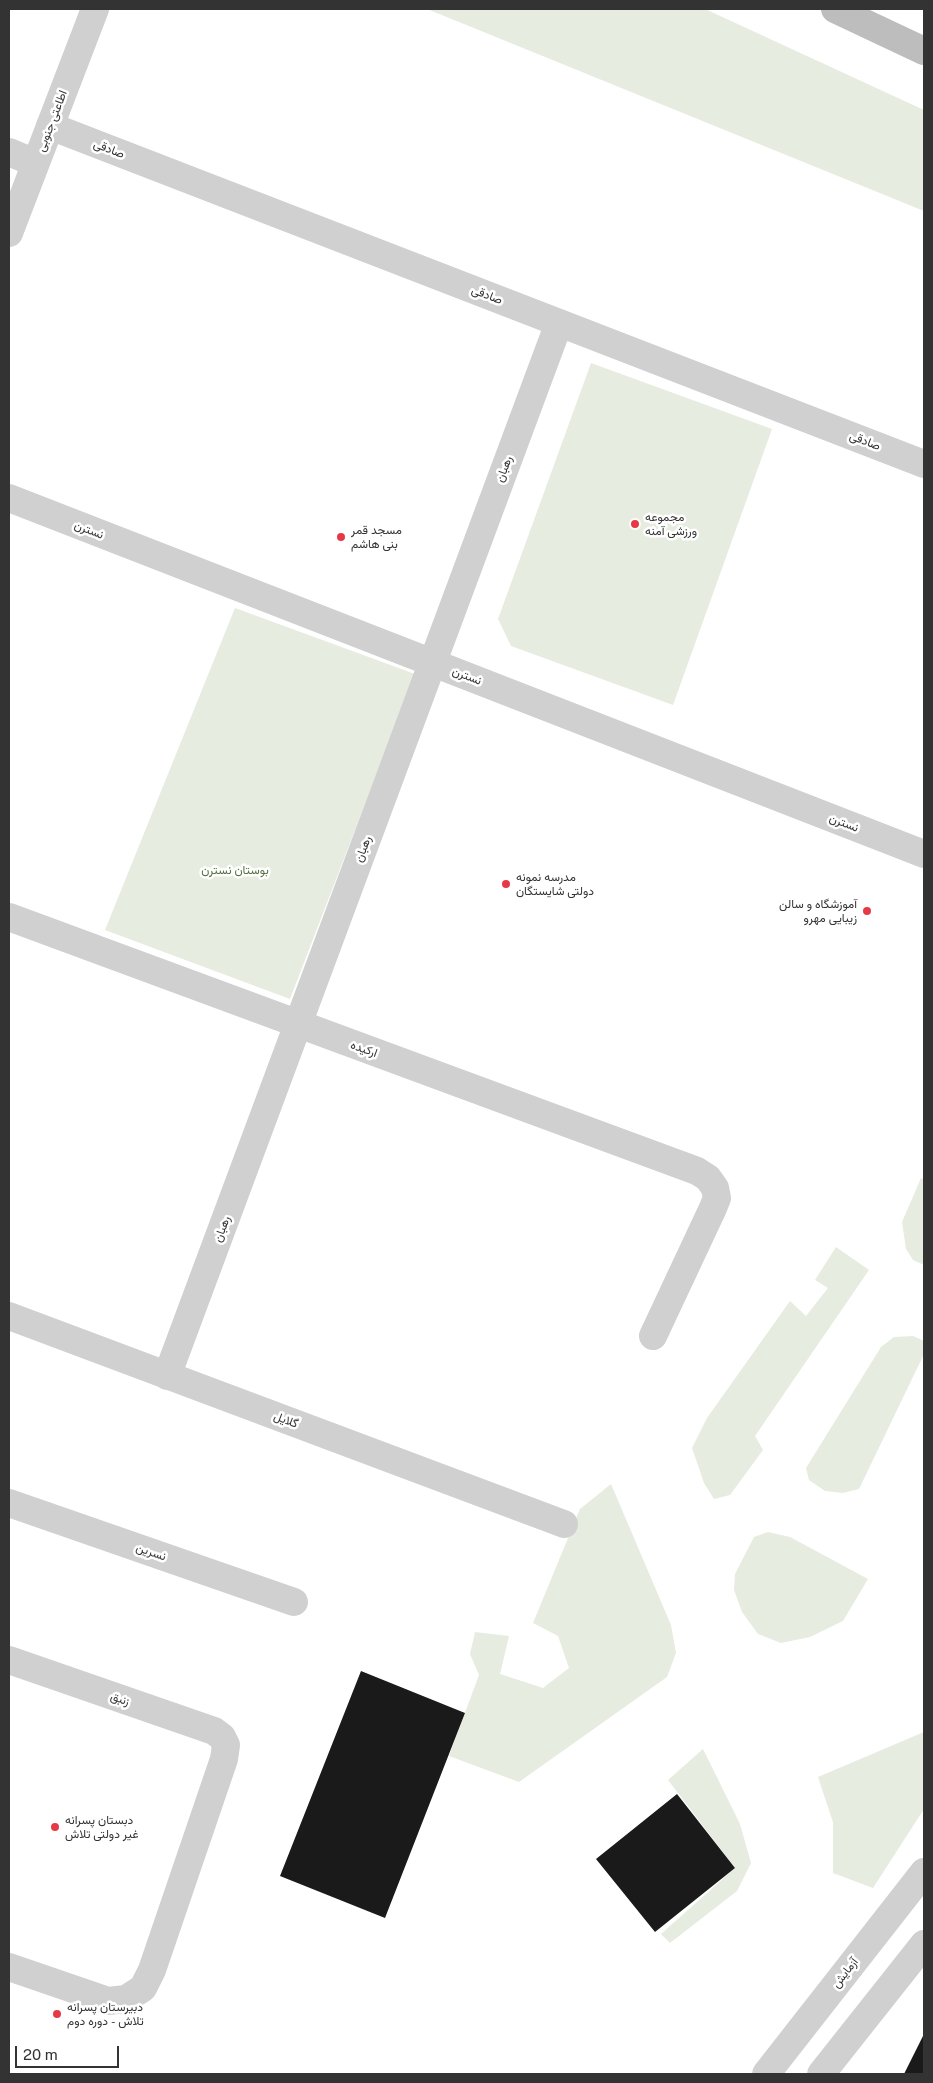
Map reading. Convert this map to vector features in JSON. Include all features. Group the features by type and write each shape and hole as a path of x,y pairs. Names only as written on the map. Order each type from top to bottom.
{"main road":[{"path":"835,9 924,51"}],"street":[{"name":"اطاعتی جنوبی","path":"9,233 95,9"},
{"name":"صادقی","path":"50,126 924,464"},
{"path":"9,152 36,163"},
{"name":"رهبان","path":"168,1376 559,322"},
{"name":"نسترن","path":"9,498 924,854"},
{"name":"ارکیده","path":"9,916 697,1171 708,1178 715,1188 717,1198 714,1208 653,1336"},
{"name":"گلایل","path":"9,1316 564,1524"},
{"name":"نسرین","path":"9,1503 294,1602"},
{"name":"زنبق","path":"9,1660 214,1731 222,1737 226,1745 221,1768 152,1970 143,1988 126,1999 108,2001 9,1967"},
{"name":"آزمایش","path":"766,2074 924,1872"},
{"path":"822,2074 924,1944"}],"green space":[{"path":"427,9 705,9 924,110 924,211"},
{"name":"مجموعه ورزشی آمنه","path":"591,363 772,429 673,705 511,646 498,619"},
{"name":"بوستان نسترن","path":"235,608 415,674 290,999 105,930"},
{"path":"921,1178 924,1180 924,1265 913,1260 906,1249 902,1222"},
{"path":"836,1247 869,1270 755,1436 763,1450 730,1495 714,1499 704,1483 692,1448 707,1418 790,1301 806,1316 828,1288 815,1280"},
{"path":"913,1336 924,1341 924,1354 859,1489 843,1493 825,1491 809,1480 806,1468 881,1347 894,1337"},
{"path":"611,1484 671,1625 676,1653 667,1677 519,1782 449,1756 479,1675 470,1654 475,1632 509,1636 500,1674 543,1688 569,1668 558,1636 533,1623 580,1509"},
{"path":"768,1532 790,1537 868,1579 843,1621 810,1637 781,1643 758,1634 742,1612 734,1590 735,1574 754,1537"},
{"path":"924,1732 924,1809 873,1888 833,1873 833,1822 818,1777"},
{"path":"703,1749 740,1824 751,1863 737,1891 670,1943 661,1934 735,1868 668,1780"}],"building":[{"path":"361,1671 465,1713 385,1918 280,1876"},
{"path":"677,1794 735,1868 655,1932 596,1859"},
{"path":"924,2034 924,2074 904,2074"}],"place":[{"name":"مجموعه ورزشی آمنه","path":"635,524"},
{"name":"مسجد قمر بنی هاشم","path":"341,537"},
{"name":"مدرسه نمونه دولتی شایستگان","path":"506,884"},
{"name":"آموزشگاه و سالن زیبایی مهرو","path":"867,911"},
{"name":"دبستان پسرانه غیر دولتی تلاش","path":"55,1827"},
{"name":"دبیرستان پسرانه تلاش - دوره دوم","path":"57,2014"}]}
